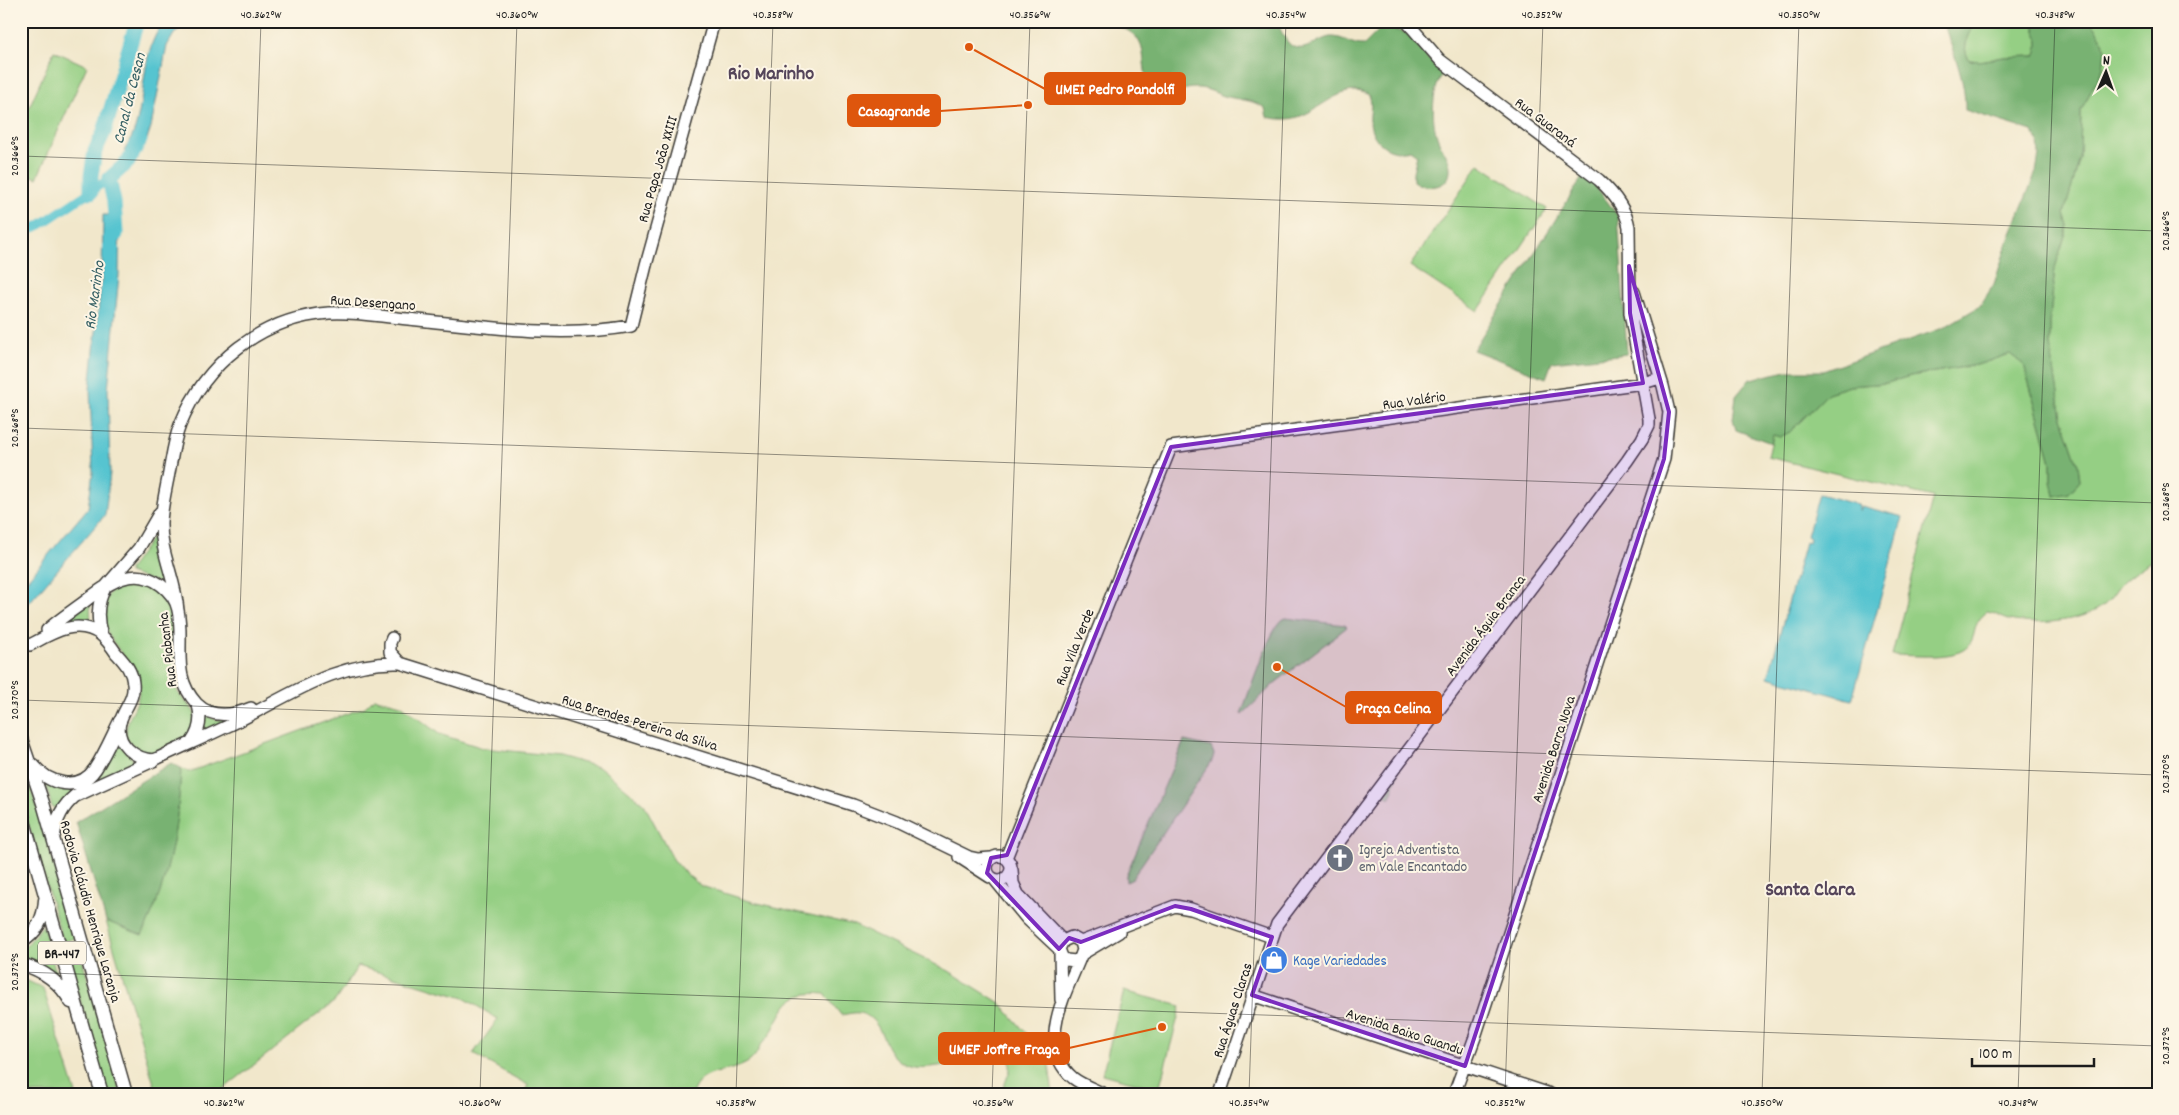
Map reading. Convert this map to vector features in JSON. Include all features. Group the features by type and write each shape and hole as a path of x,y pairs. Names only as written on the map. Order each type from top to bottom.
{"main road":[{"path":"30,761 40,773 54,782 71,783 82,780 96,769 120,721"},
{"name":"Rodovia Cláudio Henrique Laranja","path":"21,739 30,761 55,842 126,1094"},
{"path":"55,842 58,816 70,800 81,792 154,760"},
{"name":"BR-447","path":"21,811 102,1094"},
{"path":"21,942 32,935 40,922 45,908 45,893"},
{"path":"21,964 39,970 58,984 68,996 84,1030"}],"street":[{"name":"Rua Papa João XXIII","path":"631,326 646,265 714,21"},
{"name":"Rua Guaraná","path":"1406,21 1440,60 1608,188 1627,218 1630,313 1649,425"},
{"name":"Rua Guaraná","path":"1629,266 1636,300 1669,412"},
{"name":"Rua Desengano","path":"178,610 175,587 163,544 161,524 163,503 180,425 193,398 208,375 248,340 292,319 330,313 349,313 538,332 584,332 631,326"},
{"name":"Rua Valério","path":"1171,447 1643,383 1660,378"},
{"name":"Avenida Barra Nova","path":"1454,1094 1465,1066 1662,465 1668,432 1669,412"},
{"path":"1649,425 1661,427 1668,432"},
{"name":"Avenida Águia Branca","path":"1272,937 1283,917 1628,461 1649,425"},
{"name":"Rua Vila Verde","path":"1006,858 1171,447"},
{"name":"Rua Desengano","path":"106,586 139,548 153,527 163,503"},
{"name":"Rua Piabanha","path":"26,648 106,586 125,577 147,577 165,588 174,598 178,610 183,683 187,693 198,705"},
{"path":"106,586 98,609 98,623 102,636 126,665 132,677 132,695 120,721 120,732 127,748 142,758 154,760 230,725 295,691"},
{"name":"Rua Piabanha","path":"26,648 54,631 68,627 83,628 102,636"},
{"path":"392,638 390,652 400,663"},
{"name":"Rua Brendes Pereira da Silva","path":"295,691 340,670 363,664 400,663 853,805 897,822 939,844 974,859 991,858"},
{"path":"198,705 210,713 234,713 295,691"},
{"path":"191,743 200,727 201,716 198,705"},
{"name":"Rua Brendes Pereira da Silva","path":"939,844 992,878 1028,919 1060,948"},
{"path":"1012,870 1006,879 992,878 986,868 991,858 996,856 1006,858 1009,861 1012,870 1013,883 1018,894 1060,948 1066,960 1076,960 1135,922"},
{"path":"1098,1094 1067,1072 1059,1059 1055,1034 1061,1002 1060,948 1072,937 1084,940 1175,906 1191,908 1272,937"},
{"name":"Rua Águas Claras","path":"1220,1094 1272,937"},
{"path":"1061,1002 1072,981 1081,956 1084,940"},
{"name":"Avenida Baixo Guandu","path":"1252,996 1550,1094"},
{"path":"1087,1086 1104,1094"}],"highlighted area":[{"path":"1629,266 1669,412 1664,459 1465,1066 1252,995 1272,937 1191,909 1175,906 1081,942 1069,938 1059,949 987,873 991,858 1007,855 1171,447 1643,383 1630,313"}],"green space":[{"path":"1102,21 1276,21 1285,39 1298,48 1304,48 1330,37 1364,45 1382,27 1407,33 1442,75 1438,82 1433,108 1436,135 1449,163 1449,177 1441,184 1430,187 1413,181 1417,155 1410,150 1396,151 1390,149 1374,136 1370,122 1371,102 1369,95 1359,91 1340,94 1303,115 1294,118 1277,119 1267,117 1265,108 1255,103 1224,96 1202,88 1190,88 1171,93 1162,92 1149,82 1140,43 1133,34 1121,27 1101,23"},
{"path":"1651,21 1682,21 1653,28"},
{"path":"1943,21 1975,21 1966,46 1967,55 1970,60 1979,61 2004,57 2035,56 2038,43 2033,21 2090,21 2098,31 2105,49 2103,68 2081,110 2080,158 2064,214 2068,226 2055,268 2050,317 2050,345 2062,418 2078,465 2080,481 2069,493 2054,496 2051,481 2051,462 2024,365 2010,354 1977,365 1910,376 1887,383 1850,386 1828,393 1790,432 1780,437 1773,435 1771,443 1736,430 1733,419 1736,396 1750,379 1787,371 1823,371 1943,328 1980,306 1994,284 2008,241 2036,172 2039,155 2038,140 2032,131 1965,110 1961,76"},
{"path":"1975,21 2033,21 2038,43 2035,56 2004,57 1979,61 1970,60 1967,55 1966,46"},
{"path":"2090,21 2158,21 2158,558 2123,582 2103,606 2082,616 2058,621 2032,623 2009,620 1987,612 1979,620 1972,640 1963,650 1934,656 1892,655 1933,497 1768,457 1773,435 1790,432 1828,393 1850,386 1887,383 1910,376 1977,365 2010,354 2024,365 2051,462 2051,481 2054,496 2069,493 2080,481 2078,465 2062,418 2050,345 2050,317 2055,268 2068,226 2064,214 2080,158 2081,110 2103,68 2105,49 2098,31"},
{"path":"54,51 87,66 37,178 21,171 21,107 28,110"},
{"path":"1479,164 1547,209 1478,311 1410,266"},
{"path":"1583,176 1592,181 1618,216 1627,354 1552,362 1546,378 1473,350"},
{"path":"156,532 158,549 168,586 129,573 129,570"},
{"path":"145,580 166,594 171,607 176,688 195,713 197,719 190,736 150,754 140,753 126,739 127,724 138,699 138,685 129,663 105,627 104,616 107,596 115,587 126,582"},
{"path":"90,602 91,627 65,624 64,621"},
{"path":"1286,618 1345,625 1347,627 1275,683 1242,715 1267,645 1280,622"},
{"path":"374,698 401,705 439,734 483,748 559,756 601,768 644,804 673,859 685,873 701,886 753,902 854,925 949,971 1000,1003 1048,1058 1053,1094 1012,1094 1003,1089 1010,1070 1011,1033 994,1046 969,1059 938,1066 910,1066 900,1061 890,1052 877,1026 868,1016 860,1013 841,1015 825,994 813,993 803,995 790,1002 780,1015 770,1035 750,1061 709,1075 696,1085 692,1094 524,1094 528,1085 473,1054 498,1019 464,998 358,966 335,1001 217,1094 157,1094 106,921 142,935 159,895 170,854 181,768 189,772 365,707"},
{"path":"205,715 217,720 231,719 203,731"},
{"path":"115,741 118,741 136,763 56,808 52,807 47,784 71,788"},
{"path":"1184,741 1211,747 1214,754 1212,761 1131,880 1126,882 1126,875"},
{"path":"21,755 76,938 63,942 21,799"},
{"path":"171,763 181,768 174,833 159,895 142,935 106,921 76,822"},
{"path":"1399,771 1390,798 1380,794"},
{"path":"43,925 57,977 21,961 21,949 26,946"},
{"path":"78,945 121,1094 107,1094 65,948"},
{"path":"21,978 43,988 76,1094 21,1094"},
{"path":"1124,991 1181,1006 1159,1089 1102,1074"},
{"path":"1003,1089 1012,1094 975,1094"}],"water":[{"path":"165,21 188,21 174,34 167,46 151,127 145,145 136,160 124,151 138,119 150,50 156,35"},
{"path":"103,215 120,215 119,275 108,390 110,473 105,515 21,612 21,587 88,508 93,472 90,389 102,274"},
{"path":"1819,494 1859,505 1859,511 1861,506 1903,517 1852,700 1768,677 1805,542 1809,543 1810,538 1807,536"}],"waterway":[{"name":"Rio Marinho","path":"91,192 91,176 95,151 104,132 137,21"},
{"name":"Rio Marinho","path":"116,234 114,202 109,179 128,162 140,140"},
{"path":"21,234 40,225 109,179"}],"place":[{"name":"UMEI Pedro Pandolfi","path":"969,47"},
{"name":"Casagrande","path":"1028,105"},
{"name":"Praça Celina","path":"1277,667"},
{"name":"Igreja Adventista em Vale Encantado","path":"1340,858"},
{"name":"Kage Variedades","path":"1274,960"},
{"name":"UMEF Joffre Fraga","path":"1162,1027"}],"district":[{"name":"Rio Marinho","path":"771,72"},
{"name":"Santa Clara","path":"1810,888"}],"water label":[{"name":"Canal da Cesan","path":"128,98"}]}
